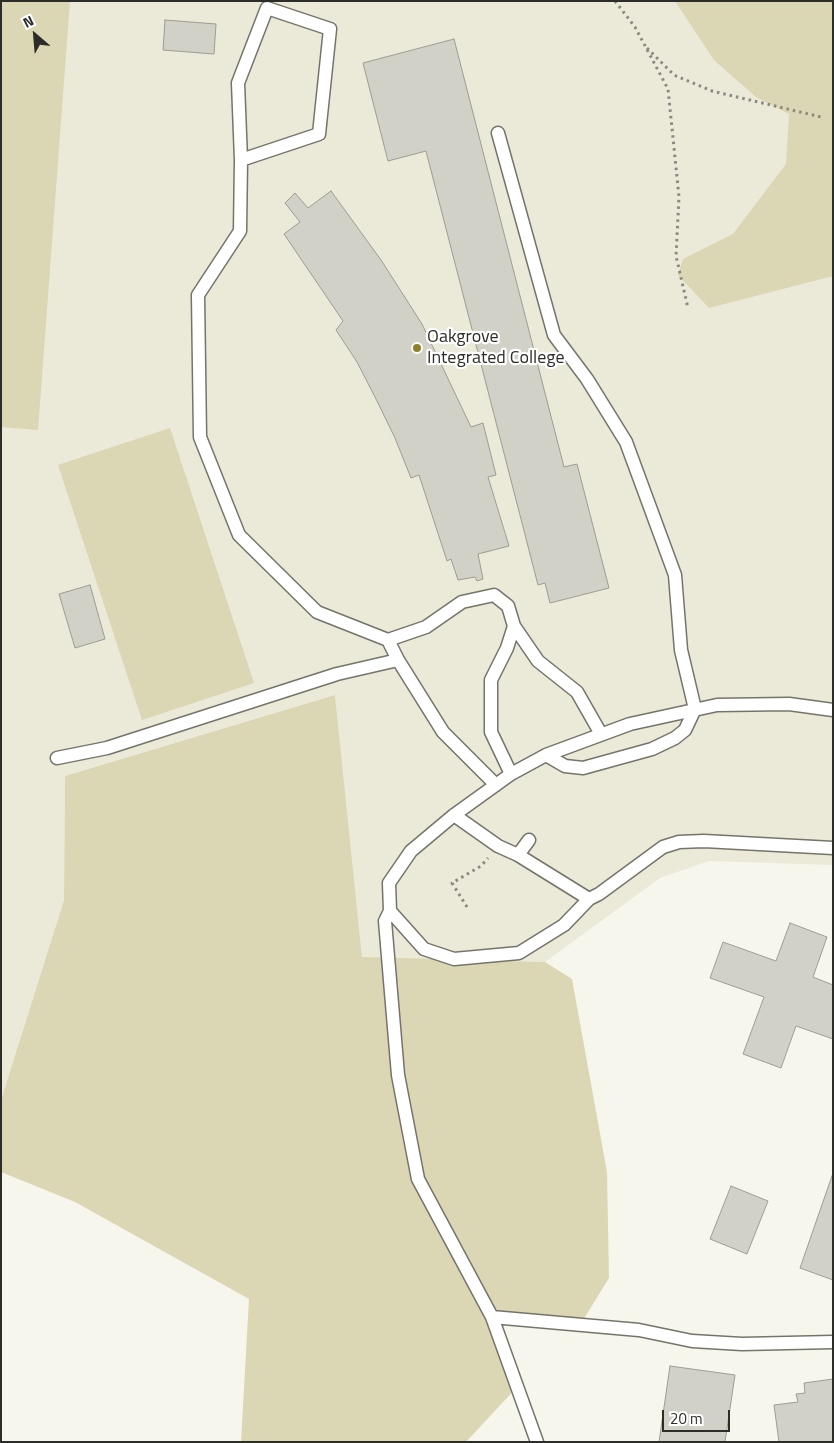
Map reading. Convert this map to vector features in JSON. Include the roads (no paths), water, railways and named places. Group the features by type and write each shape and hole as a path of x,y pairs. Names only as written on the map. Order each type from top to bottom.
{"lane":[{"path":"241,160 319,134 330,29 267,8 238,83 241,160 240,231 198,295 200,437 239,535 317,612 388,640 426,627 462,602 494,595 508,606 514,626 538,661 577,692 600,734"},
{"path":"498,133 554,336 587,379 626,442 675,575 681,650 695,709 686,730 675,738 652,749 583,768 565,766 546,755"},
{"path":"511,774 491,732 491,680 507,648 514,626"},
{"path":"388,640 398,660 443,732 496,785"},
{"path":"57,758 106,748 337,674 398,660"},
{"path":"537,1442 492,1317 418,1179 398,1075 385,921 390,911 389,883 411,851 454,815 511,774 546,755 630,724 717,705 789,704 833,710"},
{"path":"454,815 498,846 589,899"},
{"path":"518,856 529,840"},
{"path":"390,911 424,949 454,959 519,953 564,925 589,899 599,894 663,847 679,842 704,841 833,848"},
{"path":"492,1317 638,1330 692,1341 742,1344 833,1342"}],"place":[{"name":"Oakgrove Integrated College","path":"417,348"}]}
